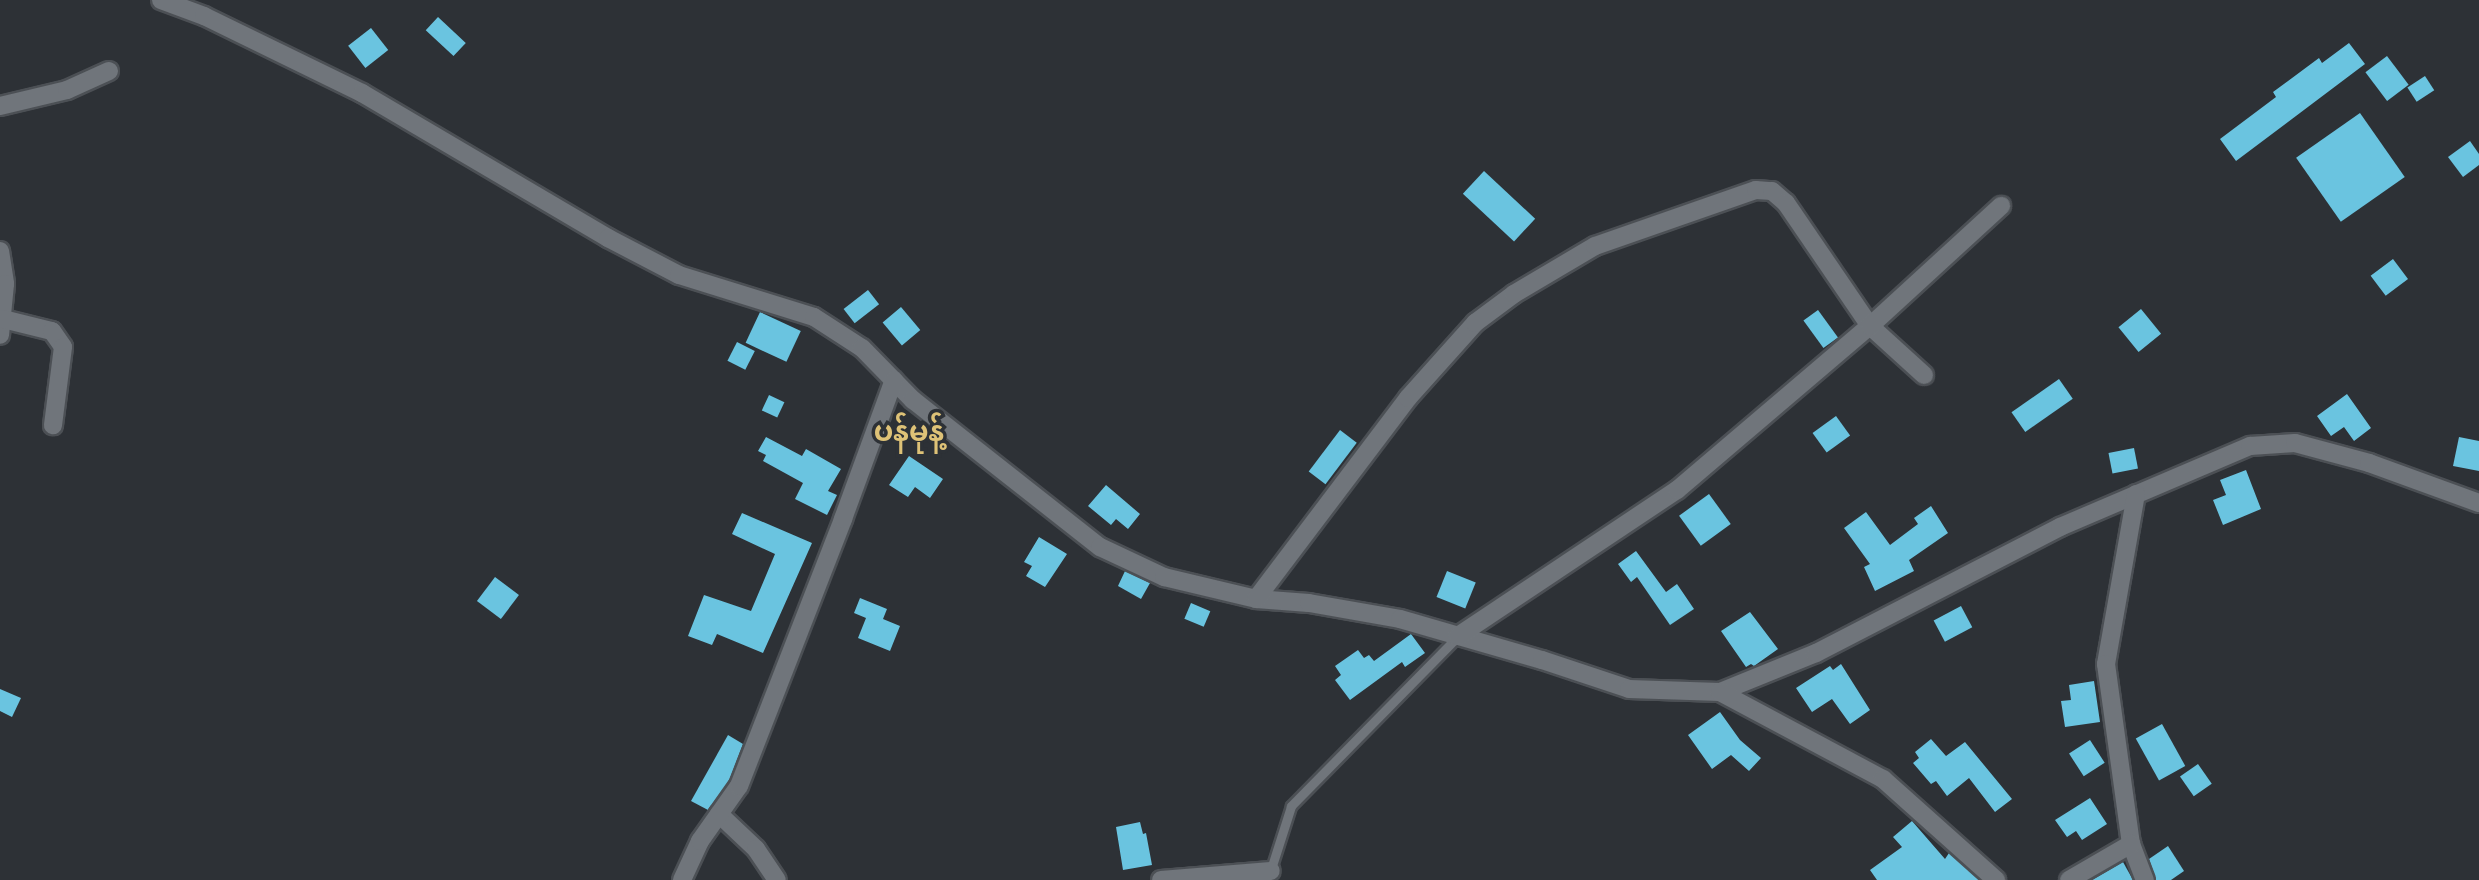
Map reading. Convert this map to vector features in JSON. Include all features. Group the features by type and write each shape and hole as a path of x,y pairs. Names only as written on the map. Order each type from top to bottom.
{"street":[{"path":"161,0 204,16 362,93 608,238 679,275 814,317 862,348 912,400 1100,547 1164,577 1256,599 1309,603 1400,619 1629,689 1720,692 1816,653 2060,527 2250,446 2295,443 2369,463 2470,502 2479,502"},
{"path":"0,106 67,90 108,71"},
{"path":"1256,599 1408,398 1475,323 1514,294 1595,246 1756,190 1772,191 1786,203 1870,326 1924,375"},
{"path":"1458,636 1677,491 1870,326 2001,206"},
{"path":"0,251 5,284 2,327 52,331 63,347 53,425"},
{"path":"682,880 700,841 738,786 776,696 894,380"},
{"path":"2136,494 2106,664 2131,845 2145,880"},
{"path":"1720,692 1882,779 1996,880"},
{"path":"719,814 756,849 778,880"},
{"path":"2069,880 2131,845"},
{"path":"1161,880 1269,875"}],"lane":[{"path":"1269,875 1291,806 1458,636"}],"building":[{"path":"438,17 466,43 454,56 426,30"},
{"path":"371,28 388,50 365,68 348,46"},
{"path":"2349,43 2365,64 2236,161 2220,139 2276,97 2273,92 2319,58 2322,63"},
{"path":"2387,56 2409,85 2387,101 2365,72"},
{"path":"2425,76 2434,90 2417,102 2407,87"},
{"path":"2360,113 2405,177 2341,222 2296,158"},
{"path":"2470,141 2479,154 2479,165 2463,177 2448,157"},
{"path":"1484,171 1535,219 1514,241 1463,194"},
{"path":"2393,259 2408,279 2386,296 2371,276"},
{"path":"868,290 879,304 855,323 844,309"},
{"path":"901,307 920,330 902,345 883,322"},
{"path":"2141,309 2161,334 2139,352 2118,327"},
{"path":"1818,310 1838,338 1823,348 1803,321"},
{"path":"760,312 801,331 786,362 746,343"},
{"path":"737,342 755,351 745,370 727,361"},
{"path":"2059,379 2073,399 2025,432 2011,412"},
{"path":"2347,394 2371,428 2354,441 2344,427 2331,436 2317,416"},
{"path":"769,395 784,402 777,418 762,410"},
{"path":"1836,416 1850,435 1827,452 1813,433"},
{"path":"1340,430 1357,443 1325,484 1309,472"},
{"path":"766,437 802,456 806,449 841,469 828,491 837,495 827,515 795,499 803,483 763,461 766,455 758,451"},
{"path":"2459,437 2479,441 2479,471 2453,466"},
{"path":"2134,448 2138,469 2112,474 2108,453"},
{"path":"909,456 943,479 930,498 915,487 908,497 889,485"},
{"path":"2246,470 2261,509 2223,525 2213,500 2226,495 2220,480"},
{"path":"1106,485 1140,514 1128,529 1116,519 1111,525 1088,506"},
{"path":"1709,494 1731,524 1701,546 1679,516"},
{"path":"1931,506 1948,533 1909,560 1914,571 1875,591 1864,567 1870,564 1844,528 1866,512 1890,545 1918,524 1914,518"},
{"path":"742,513 812,543 763,653 717,634 712,645 688,636 704,595 751,611 775,554 732,534"},
{"path":"1039,537 1067,554 1045,587 1026,576 1032,566 1024,562"},
{"path":"1636,551 1666,592 1677,584 1694,609 1670,625 1637,577 1631,582 1618,564"},
{"path":"1125,571 1150,583 1141,599 1118,586"},
{"path":"1447,571 1476,583 1465,609 1437,597"},
{"path":"495,577 519,595 501,619 477,601"},
{"path":"860,598 887,609 883,619 900,626 890,651 858,638 866,618 854,613"},
{"path":"1191,603 1210,611 1204,627 1184,619"},
{"path":"1961,606 1972,627 1945,642 1934,621"},
{"path":"1750,612 1778,649 1754,666 1751,664 1746,667 1721,631"},
{"path":"1411,634 1425,653 1405,667 1402,662 1350,700 1335,680 1341,675 1335,666 1358,650 1364,658 1369,655 1374,661"},
{"path":"1841,664 1870,710 1850,724 1832,699 1812,712 1796,688 1830,666 1833,670"},
{"path":"2094,681 2100,722 2065,727 2061,701 2071,700 2069,685"},
{"path":"0,689 21,698 12,717 0,711"},
{"path":"1720,712 1740,740 1761,758 1749,771 1731,755 1712,769 1688,735"},
{"path":"2162,724 2185,766 2159,781 2136,739"},
{"path":"728,735 743,744 729,781 708,810 691,801"},
{"path":"1931,739 1946,756 1965,742 2012,799 1995,812 1969,778 1947,796 1936,781 1931,784 1913,763 1919,758 1915,752"},
{"path":"2090,740 2105,763 2084,776 2069,754"},
{"path":"2198,764 2212,784 2194,796 2180,777"},
{"path":"2090,798 2107,824 2082,840 2076,831 2067,837 2055,820"},
{"path":"1912,821 1945,859 1949,853 1979,880 1877,880 1870,870 1902,847 1893,837"},
{"path":"1140,822 1143,834 1146,833 1152,865 1123,870 1116,827"},
{"path":"2168,846 2184,871 2171,880 2156,880 2149,859"},
{"path":"2123,862 2133,880 2092,880"}],"district":[{"name":"ပန်မုန့်","path":"909,429"}]}
